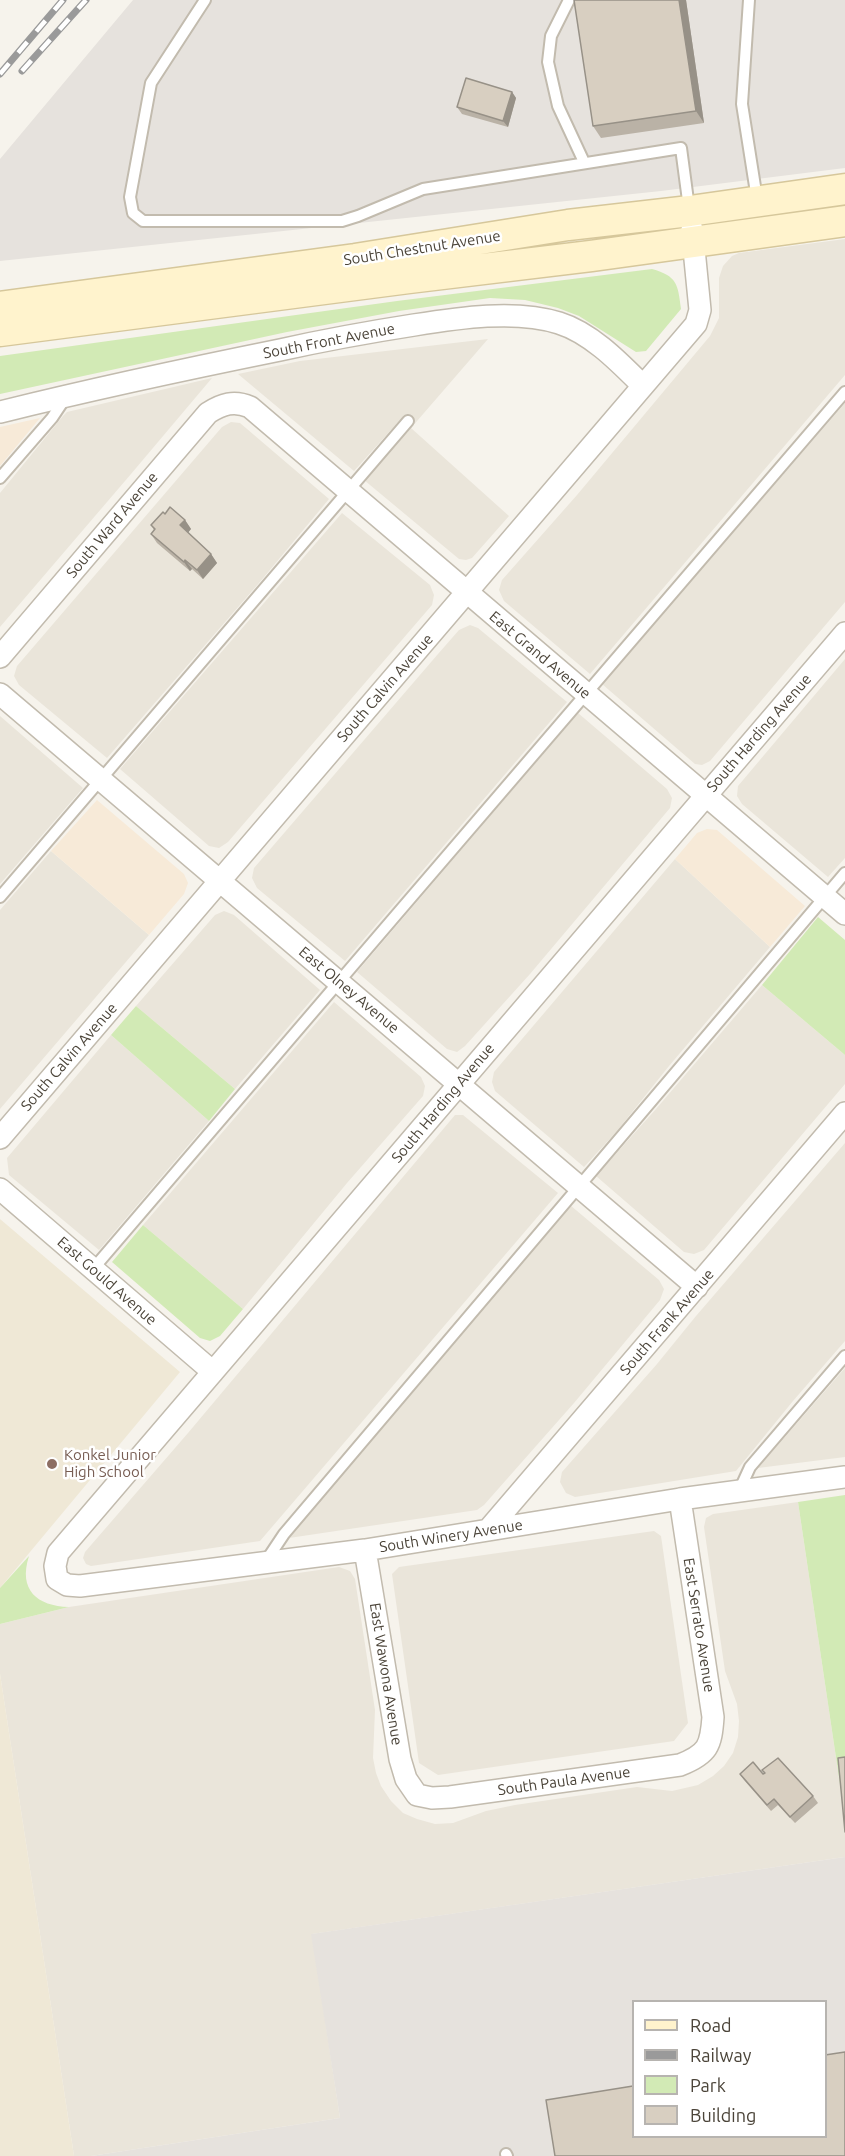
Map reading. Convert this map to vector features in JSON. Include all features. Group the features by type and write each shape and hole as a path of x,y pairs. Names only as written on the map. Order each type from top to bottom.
{"main road":[{"name":"South Chestnut Avenue","path":"0,307 354,259 568,225 690,211 845,189"},
{"name":"South Chestnut Avenue","path":"0,331 845,221"}],"street":[{"name":"South Calvin Avenue","path":"0,1138 696,324 700,310 690,211"},
{"name":"South Front Avenue","path":"0,412 68,395 351,335 447,320 497,316 530,317 559,323 585,336 625,368 642,385"},
{"name":"East Grand Avenue","path":"231,403 241,403 250,407 845,914"},
{"name":"South Ward Avenue","path":"0,657 208,413 219,406 231,403"},
{"name":"South Harding Avenue","path":"57,1579 55,1566 58,1553 845,633"},
{"name":"East Olney Avenue","path":"0,694 697,1287"},
{"name":"South Frank Avenue","path":"488,1530 845,1113"},
{"name":"East Gould Avenue","path":"0,1189 213,1372"},
{"name":"South Winery Avenue","path":"57,1579 67,1585 80,1586 366,1550 680,1499 845,1476"},
{"name":"East Serrato Avenue","path":"680,1499 713,1717 712,1734 706,1750"},
{"name":"East Wawona Avenue","path":"366,1550 400,1759 406,1779 417,1795"},
{"name":"South Paula Avenue","path":"417,1795 432,1798 450,1797 680,1765 706,1750"}],"lane":[{"path":"205,0 151,83 130,197 134,213 143,221 342,221 423,189 681,148 690,211"},
{"path":"569,0 551,36 548,62 558,106 584,162"},
{"path":"749,0 742,104 758,202"},
{"path":"93,1269 584,692 845,392"},
{"path":"0,478 52,418 68,395"},
{"path":"0,897 408,421"},
{"path":"265,1563 284,1534 845,873"},
{"path":"739,1491 750,1467 845,1356"}],"shaded area":[{"path":"133,0 845,0 845,168 661,191 0,261 0,159"},
{"path":"845,239 845,375 590,674 504,601 499,590 502,580 577,495 710,336 719,318 719,278 723,266 732,256 739,253"},
{"path":"488,339 411,428 400,420 354,471 238,374 300,361"},
{"path":"212,378 0,627 0,493 63,416 67,412"},
{"path":"845,403 845,602 710,761 702,765 695,764 602,684"},
{"path":"40,418 0,466 0,427"},
{"path":"231,422 240,423 329,499 107,758 19,685 14,676 17,666 222,427"},
{"path":"411,428 509,516 472,558 459,559 364,480"},
{"path":"342,513 430,585 434,595 432,605 228,842 219,848 209,846 120,769"},
{"path":"470,625 478,628 567,702 345,961 257,888 252,878 254,868 459,630"},
{"path":"845,659 845,858 828,877 742,804 737,796 738,786"},
{"path":"578,713 667,789 672,798 670,808 530,974 465,1046 457,1052 447,1049 357,972"},
{"path":"0,716 83,788 0,884"},
{"path":"97,800 184,874 188,883 184,894 149,935 51,851"},
{"path":"707,829 717,830 805,906 770,947 675,859 697,833"},
{"path":"51,851 149,935 0,1109 0,910"},
{"path":"675,859 770,947 617,1131 584,1167 495,1091 492,1082 494,1072"},
{"path":"224,911 234,915 320,990 235,1089 136,1006 215,915"},
{"path":"762,985 845,1055 845,1084 704,1250 694,1254 684,1252 596,1176"},
{"path":"334,1002 421,1077 425,1086 423,1096 347,1183 243,1309 143,1225"},
{"path":"111,1035 209,1121 99,1250 9,1175 7,1158"},
{"path":"455,1115 463,1115 558,1193 260,1541 91,1566 86,1564 83,1558 85,1552"},
{"path":"845,1143 845,1341 736,1471 575,1497 566,1493 560,1482 562,1472"},
{"path":"570,1205 659,1280 664,1289 660,1300 574,1403 484,1505 477,1510 289,1538"},
{"name":"Konkel Junior High School","path":"0,1219 180,1372 0,1588"},
{"path":"845,1368 845,1457 758,1468 838,1376"},
{"path":"798,1502 845,1818 845,1857 312,1934 340,2118 91,2156 74,2156 0,1674 0,1624 69,1607 339,1567 350,1571 355,1579 375,1710 373,1758 376,1773 391,1801 403,1813 435,1824 453,1823 486,1811 515,1805 637,1787 672,1791 698,1785 713,1776 733,1753 738,1737 737,1704 725,1671 704,1527 706,1518 713,1514"},
{"path":"654,1531 661,1536 688,1723 674,1741 438,1775 419,1763 392,1574 399,1567"},
{"path":"0,1674 74,2156 0,2156"},
{"path":"845,1857 845,2156 91,2156 340,2118 311,1934"}],"green space":[{"path":"652,269 667,275 675,282 681,309 646,351 636,352 579,316 558,308 525,300 490,298 399,311 287,332 0,394 0,356 397,301"},
{"path":"818,917 845,940 845,1055 762,985"},
{"path":"136,1006 235,1089 209,1121 111,1035"},
{"path":"143,1225 243,1309 220,1336 210,1341 200,1338 112,1262"},
{"path":"845,1495 845,1818 798,1502"},
{"path":"29,1556 26,1578 33,1594 48,1603 69,1607 0,1624 0,1588"}],"building":[{"path":"574,0 679,0 696,111 593,126"},
{"path":"466,78 512,92 503,121 457,107"},
{"path":"170,507 185,520 180,525 211,554 197,570 151,534 155,529 151,525"},
{"path":"845,1757 845,1832 838,1758"},
{"path":"778,1758 813,1796 790,1817 774,1799 767,1805 740,1774 753,1762 763,1774 765,1773 762,1770"},
{"path":"845,2052 845,2156 555,2156 546,2100 632,2086 632,2138 827,2138 827,2055"}],"railway":[{"path":"0,74 63,0"},
{"path":"22,71 86,0"}],"place":[{"name":"Konkel Junior High School","path":"52,1464"}]}
